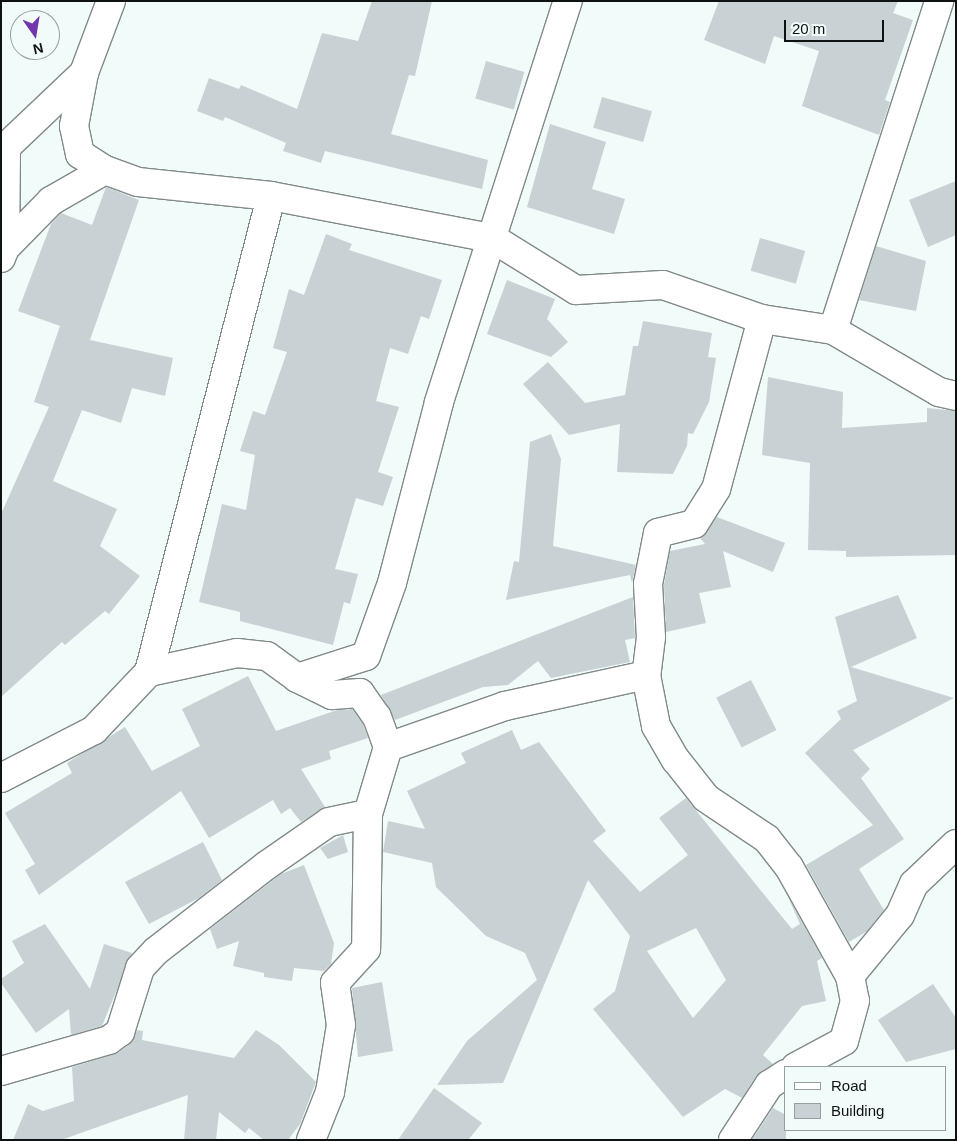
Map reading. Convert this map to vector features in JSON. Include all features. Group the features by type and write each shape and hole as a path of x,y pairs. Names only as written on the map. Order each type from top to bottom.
{"street":[{"path":"111,1 84,73 74,126 80,154 105,170 146,183 271,196 492,238 576,290 663,285 762,319 833,330 938,392 956,396"},
{"path":"297,678 366,656 392,584 439,402 568,1"},
{"path":"833,330 939,1"},
{"path":"3,253 3,142 84,73"},
{"path":"3,253 51,201 105,170"},
{"path":"1,778 94,730 149,672 271,196"},
{"path":"762,319 716,489 694,524 658,533 648,584 651,637 646,675 656,726 676,760 706,798 767,839 788,867 850,976 855,1001 844,1041 798,1066"},
{"path":"149,672 237,654 267,656 297,678 332,695 360,693 377,717 388,747 368,814 366,949 334,983 341,1025 330,1092 311,1140"},
{"path":"388,747 505,706 646,675"},
{"path":"1,1071 109,1040 120,1032 140,968 156,951 266,865 329,822 368,814"},
{"path":"850,976 900,915 914,884 956,844"},
{"path":"733,1140 769,1085 784,1075"}],"building":[{"path":"372,1 432,1 415,76 409,75 391,134 488,160 482,189 325,151 321,163 283,151 286,143 225,117 223,121 197,111 209,78 239,89 241,85 297,109 322,33 358,41"},
{"path":"719,1 898,1 893,13 913,20 885,100 890,102 879,135 802,106 819,51 774,36 765,64 704,40"},
{"path":"486,61 524,72 514,110 475,98"},
{"path":"602,97 652,111 643,142 593,128"},
{"path":"550,124 606,142 592,189 625,199 614,234 527,207"},
{"path":"956,181 956,235 928,247 909,200"},
{"path":"106,187 139,200 90,340 173,358 165,396 132,388 121,423 82,410 53,481 117,509 100,546 140,576 109,614 105,611 65,645 62,642 1,697 1,514 49,407 34,402 60,326 18,311 51,224 61,213 92,225"},
{"path":"326,234 352,244 349,250 442,280 429,319 421,316 408,354 390,348 376,401 399,407 378,472 393,477 383,506 356,498 335,569 358,574 350,604 344,602 333,645 240,621 240,612 199,602 222,504 246,510 255,455 240,451 253,411 265,415 287,352 273,348 289,289 304,295"},
{"path":"760,238 805,251 796,284 751,271"},
{"path":"876,246 926,261 916,311 859,300"},
{"path":"507,280 555,299 547,319 568,342 551,357 487,334"},
{"path":"643,321 712,333 708,357 716,358 709,402 693,434 688,433 687,446 673,474 617,472 620,424 569,435 523,384 548,362 585,403 625,395 633,346 638,346"},
{"path":"768,377 843,392 842,428 927,422 927,408 956,411 956,555 846,557 846,551 808,550 810,463 762,455"},
{"path":"551,434 561,459 553,546 636,565 632,583 630,575 506,600 514,561 519,562 530,442"},
{"path":"717,517 785,543 773,572 723,551 731,587 699,593 706,623 666,632 664,585 670,551 705,544 700,538"},
{"path":"898,595 917,638 851,667 954,698 853,750 870,769 861,778 904,839 859,869 884,910 866,932 849,942 806,865 873,825 805,753 841,719 837,711 857,701 835,617"},
{"path":"633,597 635,638 625,640 630,662 551,678 538,661 508,685 483,687 395,720 381,695"},
{"path":"248,676 276,731 337,710 352,709 363,724 368,738 329,751 331,759 301,769 325,807 301,822 290,808 281,814 273,800 209,838 181,791 39,895 25,870 35,864 5,813 72,773 67,763 125,727 152,771 200,746 182,709"},
{"path":"751,680 776,730 742,748 716,698"},
{"path":"512,730 521,750 539,742 606,831 593,841 640,892 688,855 659,818 686,798 792,929 800,924 788,897 822,958 817,961 826,1001 802,1006 763,1055 773,1064 756,1076 742,1098 725,1089 683,1117 593,1009 615,991 630,936 588,880 503,1083 437,1085 467,1041 537,980 525,953 486,936 436,887 432,863 383,852 388,821 425,829 407,791 466,763 461,753","holes":["696,928 726,980 693,1018 647,951"]},
{"path":"343,835 348,852 328,859 320,848"},
{"path":"203,842 222,880 199,898 149,924 125,882"},
{"path":"304,865 334,943 331,964 324,971 294,968 292,981 264,977 264,973 233,966 239,941 217,949 210,929 281,874"},
{"path":"45,924 90,989 104,944 132,953 102,1026 71,1035 69,1009 36,1033 1,983 1,979 24,963 12,941"},
{"path":"382,982 393,1051 358,1057 352,988"},
{"path":"933,984 956,1018 956,1049 906,1062 878,1020"},
{"path":"137,1030 143,1031 142,1040 234,1058 256,1030 279,1045 316,1082 300,1124 288,1140 264,1140 249,1128 245,1133 219,1112 216,1140 184,1140 188,1095 61,1140 13,1140 28,1104 43,1111 74,1101 72,1067 118,1053 130,1044"},
{"path":"434,1088 482,1123 468,1140 398,1140"},
{"path":"773,1108 784,1114 786,1140 752,1140"}]}
